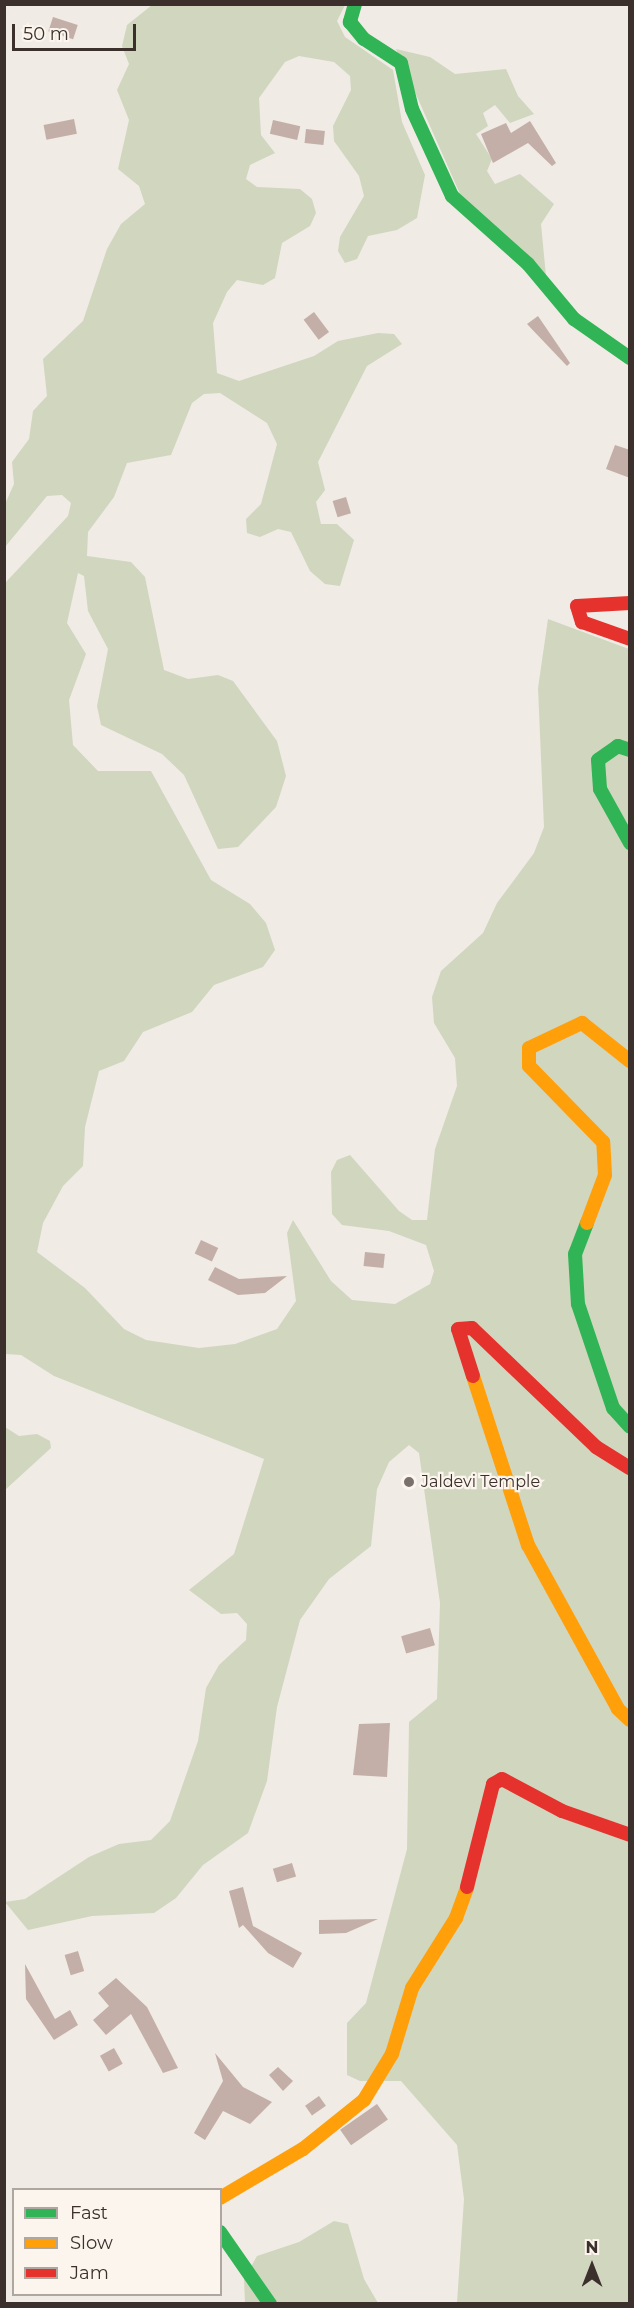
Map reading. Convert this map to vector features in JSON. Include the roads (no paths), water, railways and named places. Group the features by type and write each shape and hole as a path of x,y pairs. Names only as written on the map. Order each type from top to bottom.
{"street":[{"path":"355,4 350,22 364,39 401,63 416,120 452,196 528,264 574,319 630,358"},
{"path":"630,603 577,606 577,613 582,622 630,639"},
{"path":"630,750 618,746 598,760 600,789 630,843"},
{"path":"630,1061 582,1023 529,1048 529,1065 603,1142 605,1175 575,1254 578,1304 613,1408 630,1427"},
{"path":"630,1468 596,1447 534,1392 472,1328 458,1329 463,1359 528,1545 618,1709 630,1720"},
{"path":"222,2197 303,2148 364,2100 392,2054 412,1988 456,1918 481,1846 493,1784 502,1779 562,1811 630,1835"},
{"path":"222,2235 270,2304"}],"place":[{"name":"Jaldevi Temple","path":"409,1482"}]}
